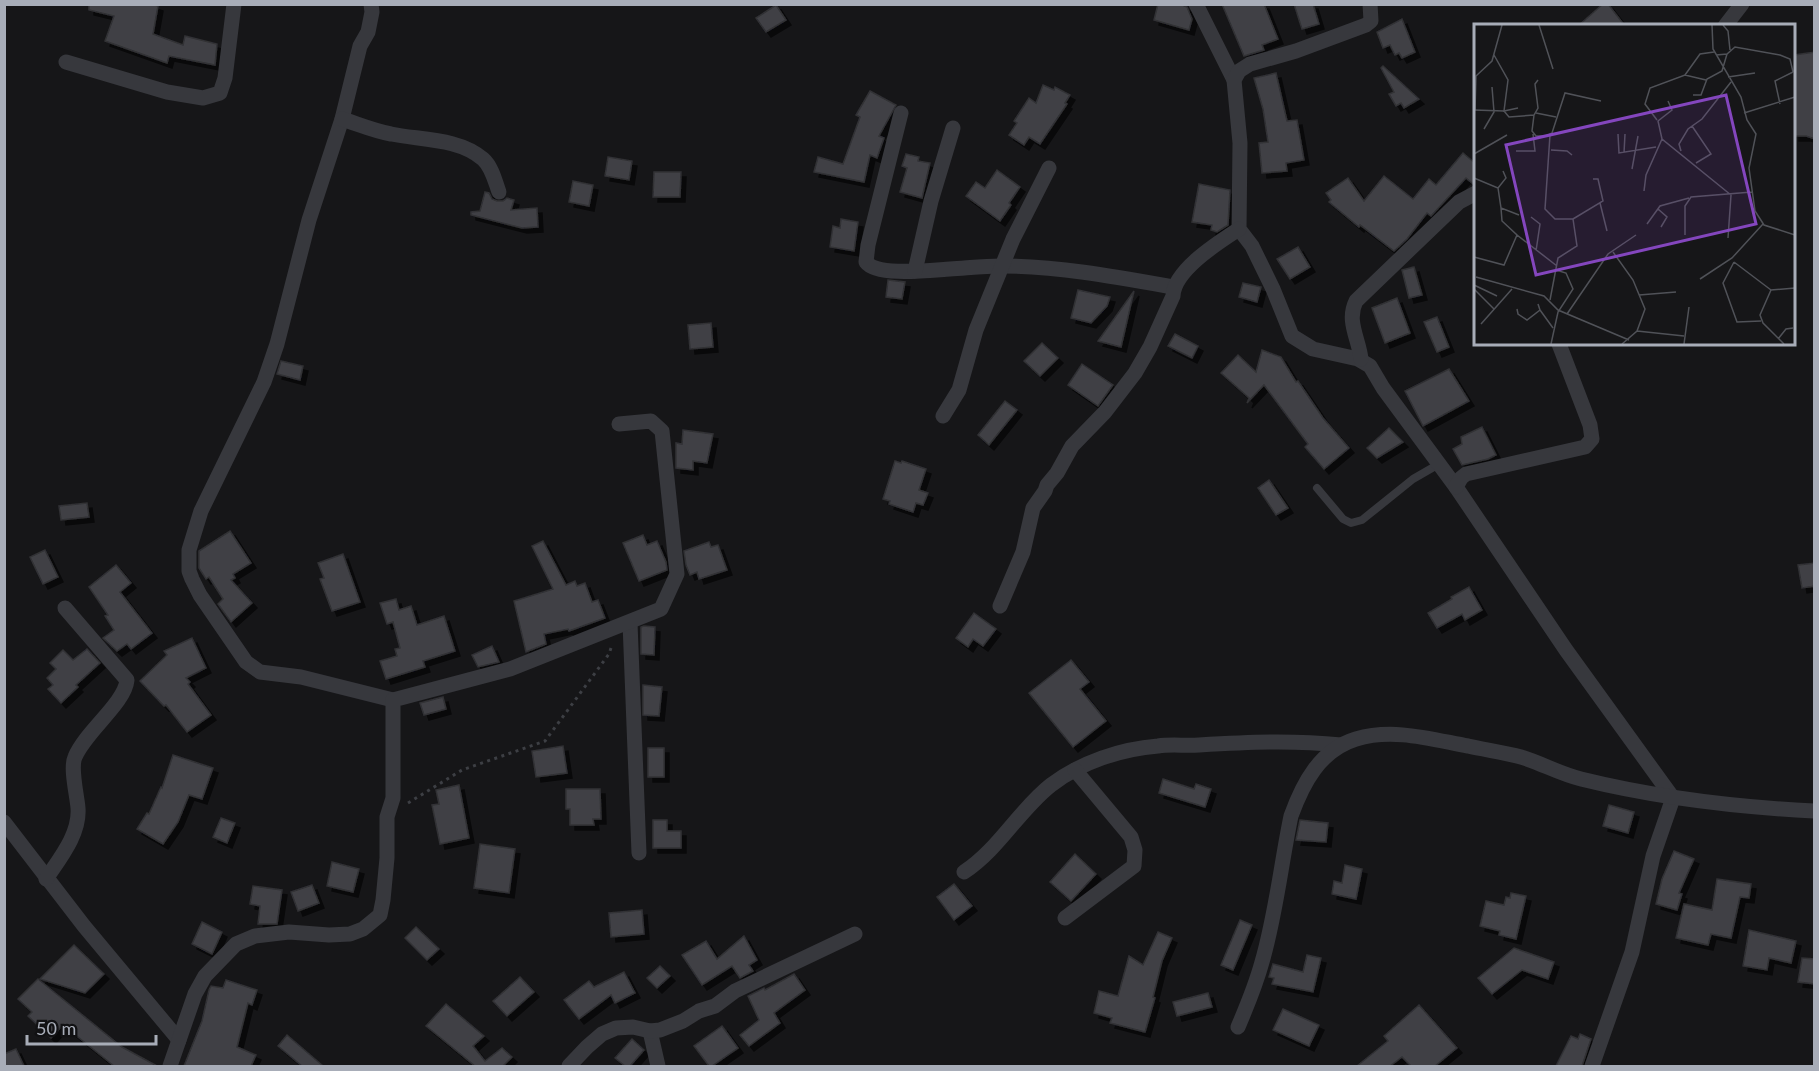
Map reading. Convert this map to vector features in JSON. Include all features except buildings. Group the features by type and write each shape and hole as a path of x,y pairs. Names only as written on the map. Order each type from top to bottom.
{"street":[{"path":"66,62 167,92 203,98 220,93 225,78 234,4"},
{"path":"370,4 372,12 368,32 360,46 342,119 317,192 277,344 264,382 201,511 189,550 189,571 200,595 251,666 260,672 302,677 393,700 510,669 623,626 661,609 677,574 662,431 651,421 620,424"},
{"path":"1196,4 1234,80 1240,143 1239,229 1252,246 1292,336 1313,349 1361,359 1370,366 1383,388 1456,487 1566,650 1673,798"},
{"path":"1234,80 1239,71 1250,64 1296,51 1366,25 1371,21 1370,4"},
{"path":"1727,24 1742,4"},
{"path":"901,112 868,245 866,262 870,266 882,270 915,271 1001,266 1073,271 1173,287"},
{"path":"342,119 388,134 441,142 471,151 485,160 499,192"},
{"path":"915,271 931,201 953,128"},
{"path":"943,416 958,390 976,330 1001,266 1048,168"},
{"path":"1361,359 1359,343 1351,319 1356,302 1459,202 1474,194"},
{"path":"1000,606 1023,552 1033,508 1047,484 1058,473 1072,446 1105,412 1135,373 1150,347 1173,296 1173,287 1215,244 1239,229"},
{"path":"1456,487 1466,474 1585,447 1592,439 1590,425 1559,345"},
{"path":"46,879 65,851 76,825 78,810 74,758 90,733 123,692 127,680 65,608"},
{"path":"623,626 639,853"},
{"path":"170,1066 195,994 205,975 236,944 255,936 288,932 350,934 363,929 380,915 387,858 387,817 393,798 393,700"},
{"path":"1238,1027 1251,998 1262,963 1291,816 1303,785 1313,769 1341,745 1356,739 1382,734 1408,734 1521,757 1578,778 1673,798 1755,808 1815,811"},
{"path":"964,872 986,855 1037,797 1060,778 1101,758 1157,746 1284,740 1341,745"},
{"path":"1065,918 1134,866 1135,850 1131,837 1074,770"},
{"path":"1592,1066 1632,952 1653,856 1673,798"},
{"path":"4,822 46,879 179,1040"},
{"path":"569,1066 602,1034 616,1028 650,1031 683,1021 699,1011 715,1006 735,991 855,934"},
{"path":"650,1031 658,1066"}],"lane":[{"path":"1317,488 1343,519 1352,523 1362,520 1413,479 1439,464"}],"path":[{"path":"387,817 462,770 541,743 548,738 609,654 623,626"}]}
